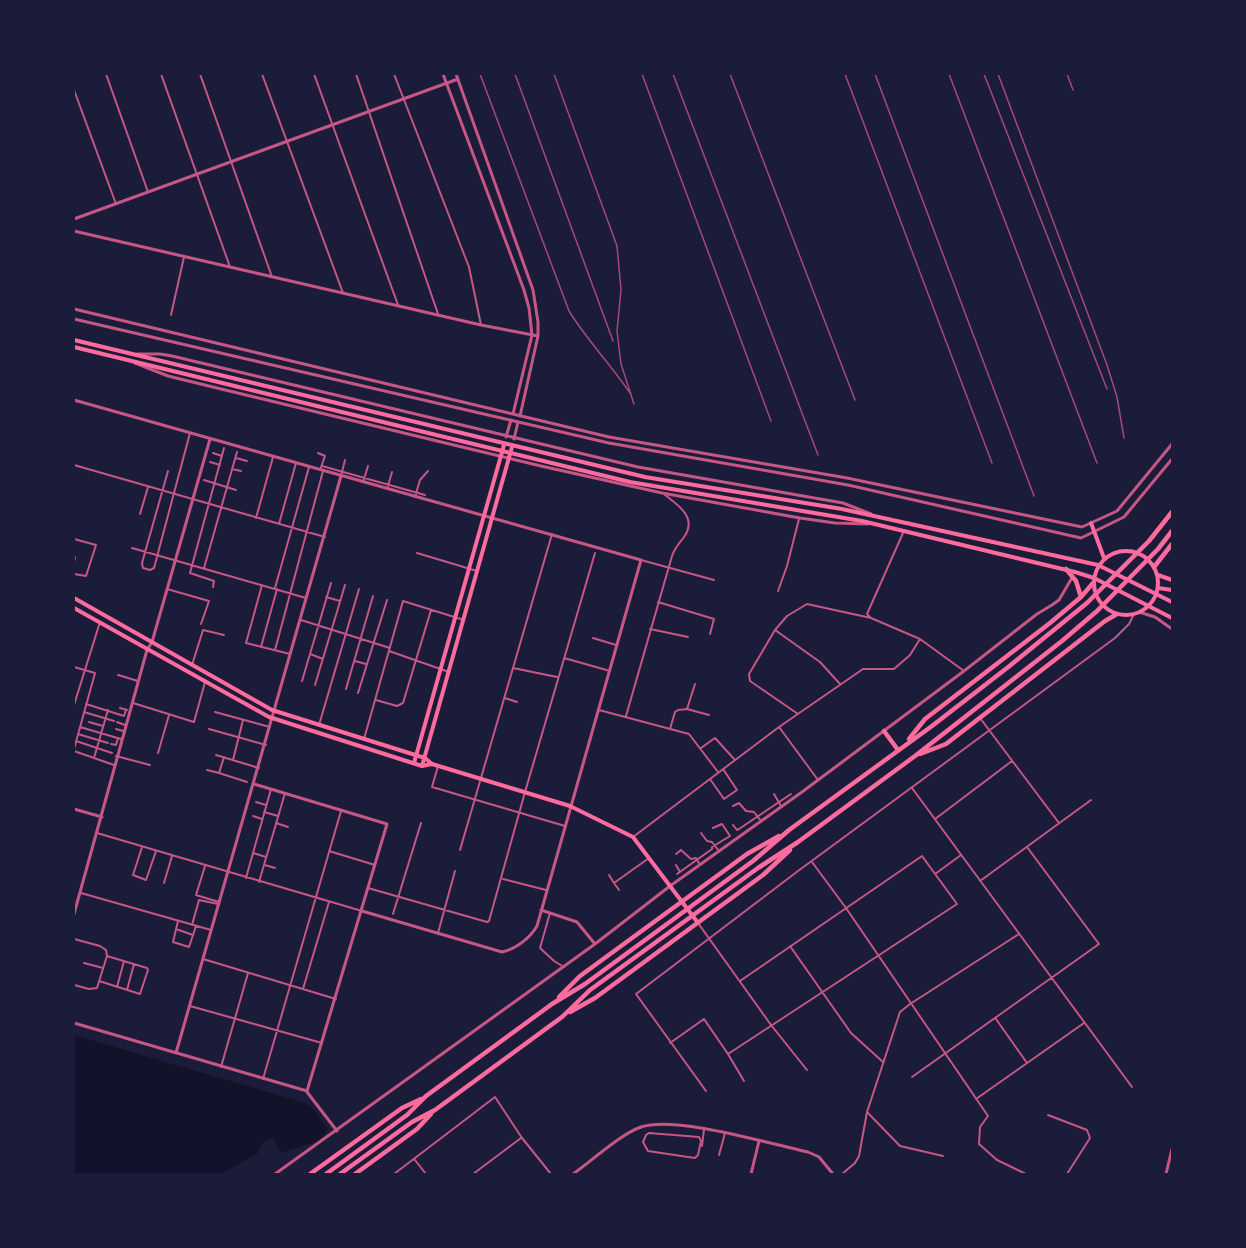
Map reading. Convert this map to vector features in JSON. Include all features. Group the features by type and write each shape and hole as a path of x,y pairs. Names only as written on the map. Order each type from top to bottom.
{"highway":[{"path":"326,1174 407,1115 426,1096 552,1004 585,984 753,861 789,830 932,726 1007,668 1088,603 1149,541 1173,512"},
{"path":"562,1017 590,990 758,868 798,842 915,756 1015,678 1097,611 1173,531"},
{"path":"1154,567 1173,544"},
{"path":"1066,569 1072,576 1081,597"},
{"path":"906,744 925,718 1081,597 1094,581"},
{"path":"915,756 946,744 1117,614"},
{"path":"884,730 898,750"},
{"path":"552,1004 580,976 747,854 789,830"},
{"path":"340,1174 412,1122 435,1110 562,1017 595,998 763,875 798,842"},
{"path":"310,1174 402,1108 426,1096"},
{"path":"355,1174 417,1129 435,1110"}],"main road":[{"path":"74,340 512,447 645,477 842,509 1098,565 1157,590 1173,602"},
{"path":"74,347 509,456 630,482 879,524 1066,569 1173,618"},
{"path":"414,763 504,445"},
{"path":"422,766 512,447"},
{"path":"1091,523 1104,558"},
{"path":"1131,550 1146,557 1157,575 1157,590 1147,607 1136,613 1117,614 1106,608 1096,595 1094,581 1098,565 1104,558 1119,551 1131,550"},
{"path":"1157,575 1173,580"},
{"path":"1157,590 1173,591"},
{"path":"74,598 275,711 417,755 438,766 570,806 633,837 698,923"},
{"path":"74,608 273,719 422,766 432,764"}],"street":[{"path":"106,74 148,192"},
{"path":"161,74 230,267"},
{"path":"200,74 272,277"},
{"path":"262,74 343,293"},
{"path":"314,74 398,305"},
{"path":"356,74 438,314"},
{"path":"394,74 469,267 481,325"},
{"path":"443,74 529,308 532,335 504,445"},
{"path":"456,74 533,290 538,322 538,336 512,447"},
{"path":"74,219 458,80"},
{"path":"74,90 116,204"},
{"path":"74,231 481,325 538,336"},
{"path":"171,315 184,256"},
{"path":"74,309 609,437 847,478 1082,527 1117,511 1173,444"},
{"path":"74,319 609,443 848,485 1081,538 1124,517 1173,459"},
{"path":"167,341 168,332"},
{"path":"134,354 172,356 655,471 843,503 881,518"},
{"path":"334,380 336,372"},
{"path":"362,386 364,378"},
{"path":"431,402 433,395"},
{"path":"74,400 296,464 342,471 425,495"},
{"path":"168,471 144,552 142,567 150,570 153,568 157,555 190,433"},
{"path":"86,704 124,716 132,703 147,650 152,642 210,439"},
{"path":"213,587 214,581 191,574 191,565 224,448"},
{"path":"204,569 237,452"},
{"path":"213,453 222,456"},
{"path":"275,650 325,456 318,453"},
{"path":"509,456 662,493 800,518 835,523 879,524"},
{"path":"256,518 273,457"},
{"path":"236,458 247,461"},
{"path":"176,1053 227,872 266,745 345,460"},
{"path":"210,462 220,465"},
{"path":"279,524 296,464"},
{"path":"74,465 325,537"},
{"path":"363,482 368,466"},
{"path":"261,647 309,467"},
{"path":"232,468 241,471"},
{"path":"322,469 714,580"},
{"path":"415,497 420,480 428,471"},
{"path":"387,489 392,472"},
{"path":"204,480 236,490"},
{"path":"140,514 148,487"},
{"path":"626,716 668,567 675,547 687,531 689,518 662,493"},
{"path":"778,591 788,566 800,518"},
{"path":"871,618 867,614 868,610 905,530"},
{"path":"460,850 552,534"},
{"path":"74,539 96,545 86,576 74,574"},
{"path":"132,548 307,598"},
{"path":"417,553 478,571"},
{"path":"368,888 488,922 595,553"},
{"path":"74,562 75,557"},
{"path":"97,833 502,952 508,951 531,936 537,926 641,560"},
{"path":"275,1174 564,967 670,886 818,780 964,671 1036,614 1059,600 1072,576"},
{"path":"302,681 330,583"},
{"path":"262,585 246,643 291,655"},
{"path":"315,685 345,585"},
{"path":"167,589 209,601 201,624"},
{"path":"319,725 359,589"},
{"path":"346,688 373,596"},
{"path":"326,597 340,601"},
{"path":"358,693 387,600"},
{"path":"364,739 403,602 464,620"},
{"path":"658,602 714,619 710,634"},
{"path":"798,714 750,681 749,674 775,630 787,616 807,604 871,618 920,639 964,671"},
{"path":"375,700 397,706 404,703 431,610"},
{"path":"706,1091 636,994 1115,638 1130,624 1136,613 1155,617 1173,629"},
{"path":"301,620 390,649 449,672"},
{"path":"74,705 99,622"},
{"path":"650,628 688,638"},
{"path":"192,665 203,630 224,635"},
{"path":"775,630 820,662 840,685"},
{"path":"593,638 617,645"},
{"path":"633,837 779,727 863,669 894,669 910,655 920,639"},
{"path":"310,654 323,659"},
{"path":"564,658 610,671"},
{"path":"354,661 367,664"},
{"path":"74,667 95,673 74,750 114,765"},
{"path":"513,668 558,678"},
{"path":"118,675 138,681"},
{"path":"132,703 194,722 206,682"},
{"path":"687,709 695,684"},
{"path":"505,698 517,702"},
{"path":"120,708 128,710"},
{"path":"670,729 675,712 678,710 687,709 709,715"},
{"path":"78,734 116,745 128,710"},
{"path":"598,710 689,734 718,772"},
{"path":"94,758 108,711"},
{"path":"84,712 124,724"},
{"path":"215,712 270,727"},
{"path":"158,753 169,714"},
{"path":"980,718 1059,823"},
{"path":"233,760 243,720"},
{"path":"89,722 104,726"},
{"path":"80,727 119,738"},
{"path":"779,727 818,780"},
{"path":"116,729 122,730"},
{"path":"209,729 266,745"},
{"path":"330,738 333,730"},
{"path":"74,914 102,817 119,738"},
{"path":"701,748 713,738 735,760"},
{"path":"76,741 150,765"},
{"path":"721,750 724,747"},
{"path":"216,755 259,768"},
{"path":"219,773 224,757"},
{"path":"934,819 1012,761"},
{"path":"438,766 432,787 565,826"},
{"path":"710,779 725,800 737,788 723,769"},
{"path":"207,770 247,782"},
{"path":"254,784 387,824 307,1091"},
{"path":"912,788 1132,1087"},
{"path":"246,878 271,789"},
{"path":"259,882 285,793"},
{"path":"774,794 781,806"},
{"path":"734,825 739,829 791,794"},
{"path":"980,881 1091,800"},
{"path":"256,802 266,805"},
{"path":"734,806 739,803 746,811 754,812 761,821"},
{"path":"74,809 102,817"},
{"path":"262,1079 341,810"},
{"path":"264,812 278,816"},
{"path":"253,816 262,819"},
{"path":"276,823 288,827"},
{"path":"393,914 421,823"},
{"path":"676,865 679,873 715,845 729,838 730,834 720,823 713,828"},
{"path":"701,833 719,851"},
{"path":"912,1077 1099,944 1027,846"},
{"path":"142,847 133,875 140,878 147,880 156,851"},
{"path":"676,854 681,850 688,857 697,860 700,865"},
{"path":"329,851 375,865"},
{"path":"253,853 267,858"},
{"path":"935,874 961,855"},
{"path":"164,883 172,856"},
{"path":"728,1054 957,904 922,856 740,981"},
{"path":"614,883 649,858"},
{"path":"812,862 988,1116 980,1127 979,1144 997,1160 1024,1174"},
{"path":"265,865 275,868"},
{"path":"205,866 196,895 219,903"},
{"path":"438,933 456,871"},
{"path":"609,875 619,890"},
{"path":"502,879 546,890"},
{"path":"80,892 211,930"},
{"path":"192,925 200,900 219,903"},
{"path":"303,989 329,902"},
{"path":"541,910 577,922 595,944"},
{"path":"550,912 540,948 564,967"},
{"path":"178,921 173,942 189,947 196,926"},
{"path":"698,923 771,1025 807,1070"},
{"path":"176,929 194,935"},
{"path":"842,1174 855,1163 859,1156 867,1112 900,1012 1019,934"},
{"path":"74,939 100,946 106,950 107,956 97,988 74,985"},
{"path":"790,946 850,1033 883,1062"},
{"path":"99,981 141,992 147,968 107,956"},
{"path":"203,959 336,999"},
{"path":"117,987 124,962"},
{"path":"84,963 103,968"},
{"path":"127,990 134,964"},
{"path":"221,1067 248,973"},
{"path":"190,1006 322,1042"},
{"path":"995,1018 1027,1063"},
{"path":"670,1043 704,1019 744,1081"},
{"path":"976,1099 1085,1022"},
{"path":"74,1023 307,1091 337,1131"},
{"path":"394,1174 495,1097 522,1138 551,1174"},
{"path":"867,1112 900,1146 942,1156"},
{"path":"1048,1115 1087,1130 1090,1138 1067,1174"},
{"path":"573,1174 631,1132 648,1125 678,1124 814,1154 833,1174"},
{"path":"648,1125 651,1133"},
{"path":"702,1146 704,1129"},
{"path":"651,1133 699,1137 701,1141 698,1155 694,1158 648,1151 643,1142 646,1135 651,1133"},
{"path":"719,1155 724,1133"},
{"path":"473,1174 522,1138"},
{"path":"751,1174 760,1141"},
{"path":"1166,1174 1173,1149"},
{"path":"415,1159 426,1174"}],"shaded area":[{"path":"74,1035 305,1103 312,1108 328,1129 318,1141 281,1153 272,1137 261,1144 257,1154 221,1174 74,1174"}],"railway":[{"path":"480,74 569,311 630,393"},
{"path":"515,74 613,341"},
{"path":"554,74 617,246 621,290 617,331 621,364 634,404"},
{"path":"642,74 771,421"},
{"path":"673,74 818,455"},
{"path":"730,74 855,400"},
{"path":"845,74 992,463"},
{"path":"875,74 1034,496"},
{"path":"949,74 1097,463"},
{"path":"984,74 1107,389"},
{"path":"998,74 1107,365 1117,397 1124,438"},
{"path":"1067,74 1073,90"}]}
